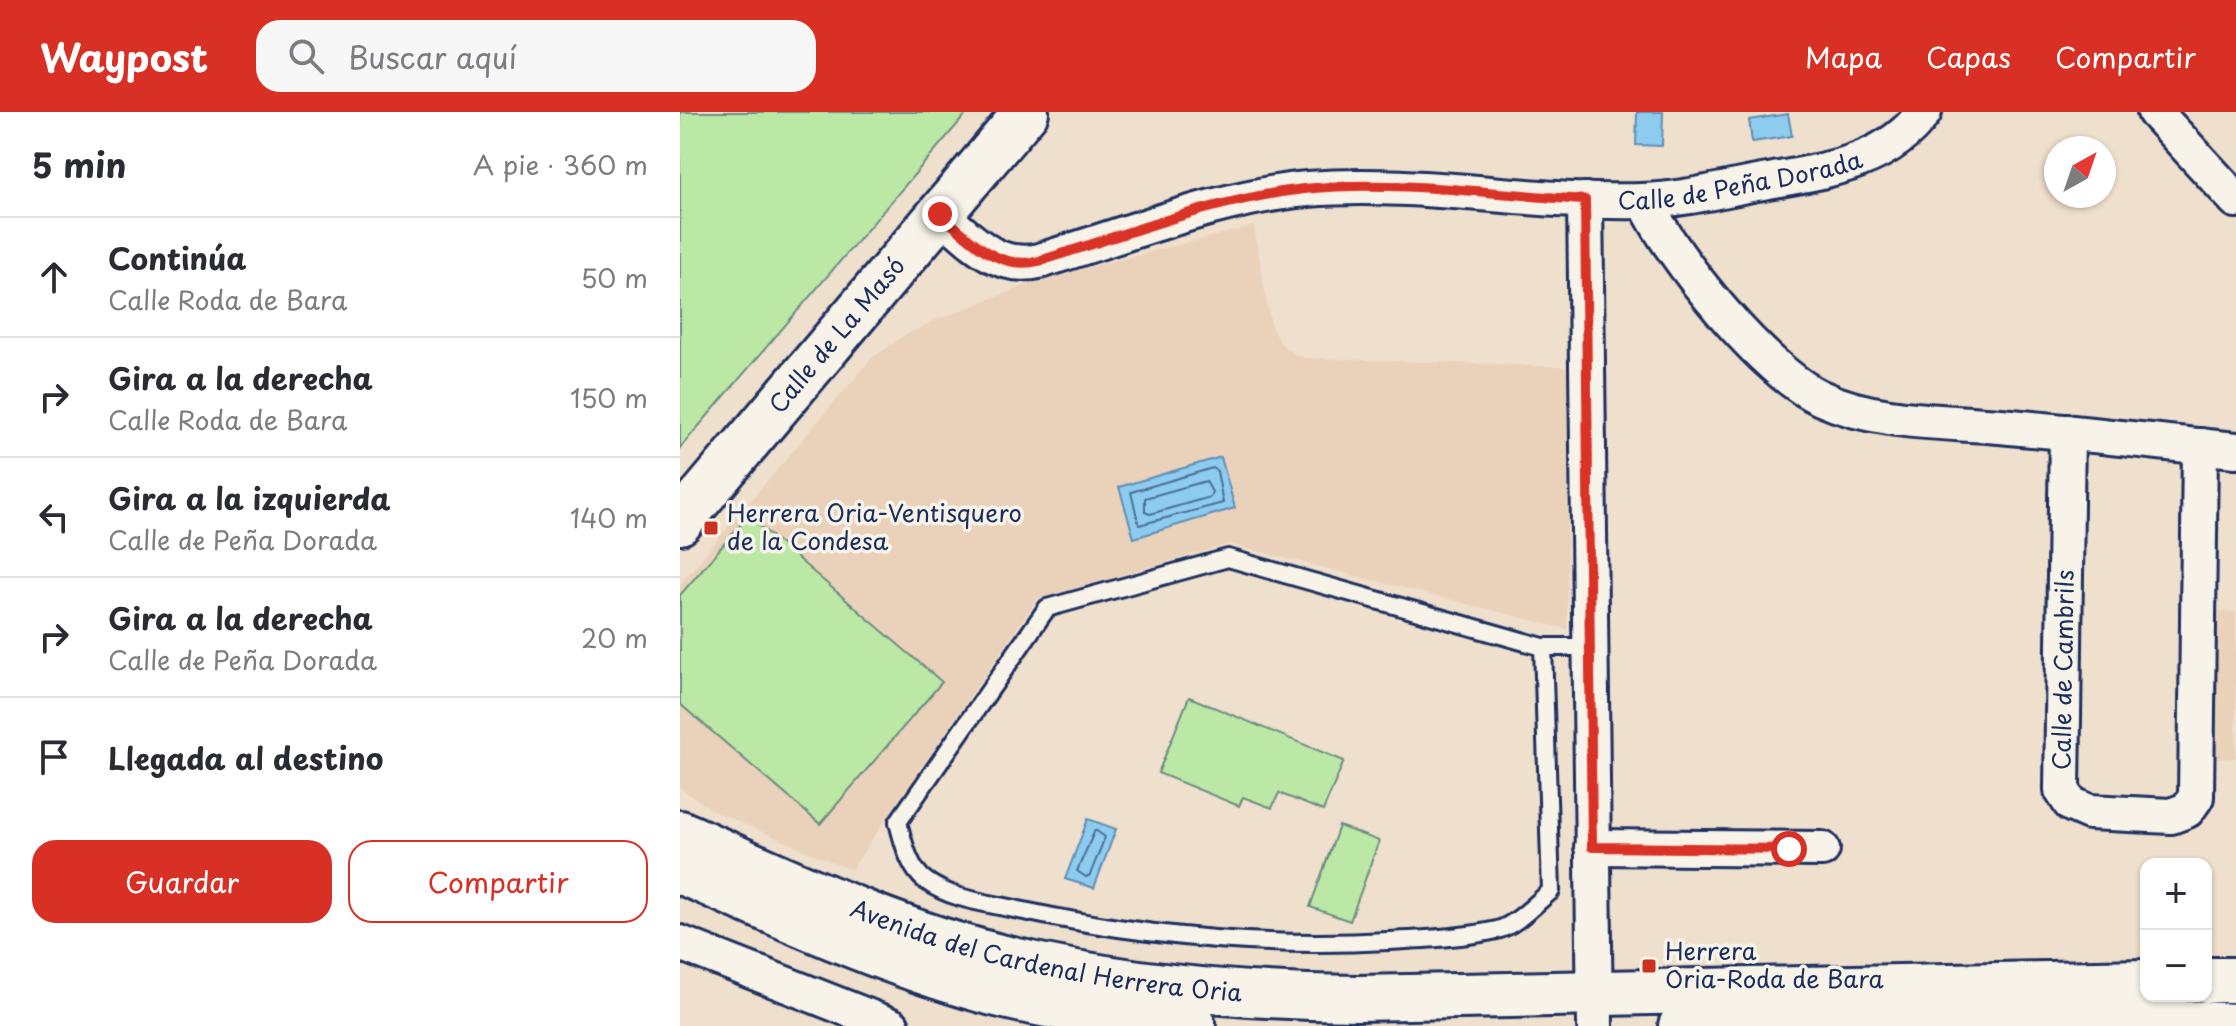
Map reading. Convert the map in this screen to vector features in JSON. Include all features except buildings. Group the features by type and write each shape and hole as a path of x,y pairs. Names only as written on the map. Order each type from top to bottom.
{"main road":[{"name":"Calle de La Masó","path":"680,522 1026,112"},
{"name":"Avenida del Cardenal Herrera Oria","path":"680,833 826,898 916,931 1007,959 1175,987 1295,998 1594,1010 2143,1009 2233,1026"},
{"name":"Avenida del Cardenal Herrera Oria","path":"680,871 889,960 984,990 1101,1014 1193,1026"},
{"path":"2212,980 2236,980"},
{"name":"Avenida del Cardenal Herrera Oria","path":"1681,1026 2143,1009"}],"street":[{"name":"Calle de Peña Dorada","path":"940,214 998,259 1013,265 1039,261 1238,201 1305,189 1359,185 1645,201 1815,173 1868,158 1908,131 1924,112"},
{"path":"2155,112 2236,200"},
{"path":"1585,200 1594,1010"},
{"path":"1645,201 1662,234 1690,273 1769,359 1808,392 1854,409 1885,416 2236,450"},
{"name":"Calle de Cambrils","path":"2067,432 2062,790 2071,804 2089,812 2171,816 2187,810 2196,797 2200,446"},
{"name":"Avenida del Cardenal Herrera Oria","path":"680,825 728,854"},
{"path":"1592,847 1822,849"},
{"path":"680,943 892,1026"}],"lane":[{"path":"1543,647 1551,891 1501,929 1433,939 1364,942 1274,943 1175,936 1074,922 948,893 924,880 905,849 898,822 1047,608 1228,558 1543,647 1591,647"}],"shaded area":[{"path":"1254,226 1271,327 1281,344 1292,353 1305,358 1568,367 1567,629 1229,544 1037,599 851,870 714,811 680,788 680,584 871,359 905,335 936,320 1043,279"},
{"path":"2213,612 2236,612 2236,758 2211,759"}],"green space":[{"path":"680,112 968,112 680,448"},
{"path":"748,516 942,682 820,824 680,704 680,595"},
{"path":"1189,697 1344,761 1323,811 1279,793 1272,808 1243,797 1239,806 1158,773"},
{"path":"1339,826 1379,841 1350,921 1310,907"}],"water":[{"path":"1637,112 1663,112 1662,146 1636,145"},
{"path":"1788,114 1792,136 1752,142 1749,120"},
{"path":"1221,457 1235,508 1134,538 1119,487"},
{"path":"1088,819 1116,829 1094,888 1065,879"}],"place":[{"name":"Herrera Oria-Ventisquero de la Condesa","path":"711,528"},
{"name":"Herrera Oria-Roda de Bara","path":"1649,966"}],"route":[{"path":"940,214 998,259 1013,265 1039,261 1238,201 1305,189 1359,185 1585,200 1592,847 1789,849"}]}
